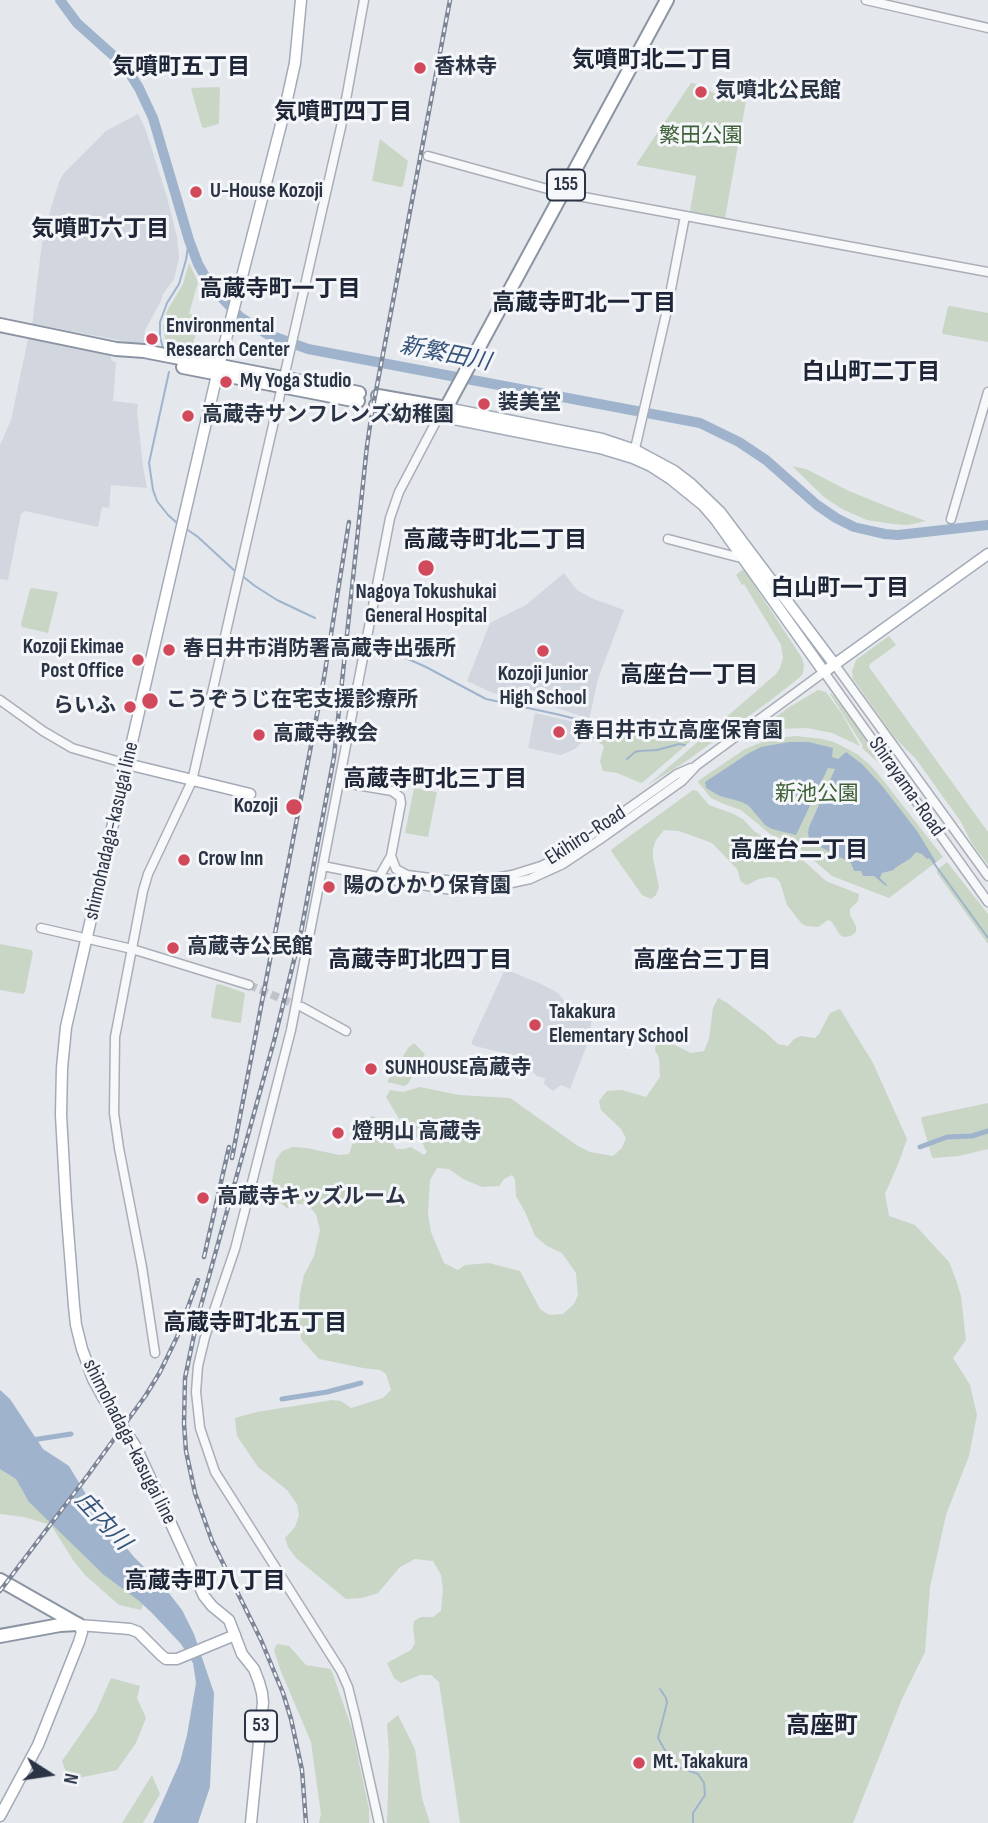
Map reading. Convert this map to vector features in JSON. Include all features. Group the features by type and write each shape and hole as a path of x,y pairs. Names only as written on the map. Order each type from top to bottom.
{"highway":[{"name":"155","path":"559,192 659,0"},
{"name":"155","path":"442,410 559,192 667,0"},
{"path":"0,325 116,349 144,359 218,370 358,397"},
{"path":"377,400 442,410"},
{"path":"0,1580 79,1625"},
{"path":"0,1636 60,1625 79,1625"}],"main road":[{"name":"shimohadaga-kasugai line","path":"235,1635 229,1620 204,1596 136,1447 104,1399 82,1349 76,1325 61,1115 62,1068 66,1027 218,370 284,113 295,63 302,0"},
{"path":"442,410 634,454 674,471 708,499 835,665"},
{"path":"634,454 687,491 709,513 824,672 988,554"},
{"path":"127,764 250,794"},
{"path":"0,1815 38,1745 79,1642 82,1632 79,1625 138,1632 166,1659 177,1659 235,1635"},
{"name":"53","path":"235,1635 242,1654 254,1669 262,1693 251,1823"}],"street":[{"path":"155,1353 114,1113 115,1037 148,874 192,781 341,127 364,0"},
{"path":"866,0 988,28"},
{"path":"428,156 559,192 988,272"},
{"path":"634,454 685,216"},
{"path":"951,519 988,392"},
{"path":"379,1823 350,1698 341,1671 215,1472 204,1445 196,1392 205,1337 235,1249 288,1042 390,518 399,492 442,410"},
{"path":"668,539 737,557"},
{"name":"Shirayama-Road","path":"835,665 988,876"},
{"name":"Shirayama-Road","path":"824,672 988,902"},
{"name":"Ekihiro-Road","path":"323,866 434,887 469,890 530,879 563,864 599,840 682,781 697,765 824,672"},
{"path":"0,700 72,748 127,764"},
{"name":"Ekihiro-Road","path":"391,856 399,872 444,881 479,881 528,871 560,857 677,774 697,765"},
{"path":"340,782 400,796 391,856 379,877"},
{"path":"41,928 132,949 248,985"},
{"path":"302,1007 346,1031"}],"shaded area":[{"path":"138,114 167,197 179,258 174,279 163,294 145,330 144,345 32,325 43,235 59,182 64,173 106,131"},
{"path":"29,334 111,355 111,360 116,363 113,401 138,404 147,488 111,485 109,508 102,507 98,527 25,511 21,514 8,580 0,579 0,445 11,420"},
{"name":"Kozoji Junior High School","path":"564,573 577,590 624,610 598,679 589,720 548,705 493,693 467,681 490,623 526,605"},
{"name":"春日井市立高座保育園","path":"535,713 588,728 585,739 575,749 561,755 528,748"},
{"name":"Takakura Elementary School","path":"505,969 541,984 558,993 567,1004 592,1014 590,1037 570,1089 561,1085 553,1091 544,1084 545,1078 537,1076 517,1056 472,1044"}],"green space":[{"name":"繁田公園","path":"691,83 716,94 746,101 723,219 691,213 696,176 637,165"},
{"path":"219,87 219,122 204,128 191,89"},
{"path":"380,139 408,161 401,187 372,181"},
{"path":"189,263 198,282 189,314 201,317 190,353 167,349 163,327 167,311 183,284"},
{"path":"950,306 988,313 988,342 943,334"},
{"path":"792,466 806,469 849,491 926,521 908,525 867,520 824,497"},
{"path":"742,570 802,658 803,673 771,700 685,762 648,785 780,668 783,658 781,645 736,575"},
{"path":"32,588 58,592 48,633 22,627"},
{"path":"889,636 896,645 869,667 988,832 988,865 916,759 895,738 853,679 852,671 856,660"},
{"path":"818,690 826,692 860,746 832,733 807,728 778,729 745,740 788,708"},
{"path":"831,693 860,729 916,809 881,765 862,748"},
{"path":"595,717 630,723 652,736 664,737 686,732 692,740 641,783 617,773 603,771 600,761 604,746 591,737"},
{"name":"新池公園","path":"796,736 834,742 857,754 879,775 943,857 889,898 832,876 797,846 770,834 741,810 711,798 698,782 745,749 770,739"},
{"path":"414,788 437,792 428,837 405,833"},
{"path":"693,790 709,805 734,814 754,831 796,854 826,881 859,894 858,901 850,909 856,932 844,937 828,920 818,927 806,926 787,905 780,882 776,878 759,879 747,885 741,882 737,869 712,843 679,831 664,830 656,840 653,858 659,887 651,899 642,895 611,851"},
{"path":"947,862 988,914 988,944 937,873"},
{"path":"0,944 33,952 23,994 0,990"},
{"path":"216,985 245,993 240,1023 212,1018"},
{"path":"718,998 726,1002 778,1044 788,1046 801,1036 815,1038 830,1013 840,1009 873,1063 907,1139 885,1194 889,1216 915,1225 949,1262 955,1277 961,1296 966,1340 953,1358 970,1385 977,1415 969,1456 946,1515 930,1587 925,1652 902,1699 853,1823 460,1823 439,1682 431,1675 420,1675 401,1683 394,1678 387,1663 411,1650 415,1643 414,1621 421,1617 433,1617 441,1611 441,1575 433,1561 415,1559 400,1567 378,1593 346,1599 296,1558 288,1547 285,1538 295,1527 299,1515 297,1504 287,1490 258,1467 237,1436 235,1418 332,1400 341,1401 351,1408 383,1398 391,1390 386,1374 380,1370 319,1359 301,1339 300,1293 304,1275 314,1256 320,1230 316,1214 307,1204 287,1208 278,1201 272,1181 276,1160 282,1151 293,1147 339,1155 349,1154 358,1128 372,1116 379,1119 396,1149 411,1147 424,1155 427,1152 421,1141 404,1127 386,1097 390,1090 403,1092 420,1087 459,1095 510,1098 578,1146 590,1152 613,1156 622,1148 626,1138 621,1129 601,1110 599,1101 607,1091 622,1090 646,1097 660,1077 659,1058 655,1050 656,1044 660,1042 668,1042 691,1053 704,1051 709,1039 713,1008","holes":["437,1168 449,1169 482,1187 499,1186 504,1179 512,1175 515,1179 516,1196 535,1236 562,1253 576,1273 578,1295 574,1304 563,1314 549,1315 540,1309 520,1271 489,1263 465,1265 458,1270 444,1263 431,1232 428,1214 430,1180"]},
{"path":"414,1043 425,1054 408,1084 404,1086 387,1082 408,1048"},
{"path":"988,1103 988,1149 959,1156 932,1157 922,1117"},
{"path":"0,1429 146,1597 141,1610 119,1605 85,1575 51,1525 24,1517 0,1514"},
{"path":"277,1644 289,1646 306,1665 331,1669 352,1729 369,1809 369,1823 319,1823 321,1814 311,1742 280,1669 274,1650"},
{"path":"111,1678 140,1686 137,1698 146,1718 136,1743 117,1770 69,1780 62,1761 96,1712"},
{"path":"398,1715 415,1749 422,1798 430,1823 387,1823 387,1724"},
{"path":"152,1775 160,1794 143,1823 122,1823"}],"water":[{"name":"新池公園","path":"809,742 833,748 832,757 838,759 846,752 862,764 917,831 936,862 934,864 929,858 916,852 894,870 882,873 880,878 886,886 874,876 863,876 861,871 854,871 851,863 813,843 809,839 809,827 835,769 828,768 796,835 772,829 765,825 749,806 706,788 705,782 749,753 761,747"},
{"name":"庄内川","path":"0,1390 10,1399 43,1449 69,1466 93,1506 182,1610 194,1634 214,1693 210,1787 198,1823 153,1823 180,1762 187,1735 196,1683 193,1663 181,1644 152,1613 104,1575 29,1502 16,1479 0,1469"}],"waterway":[{"name":"新繁田川","path":"60,0 77,23 125,66 139,88 153,118 189,240 210,285 240,317 267,334 308,349 700,423 739,442 766,460 817,505 854,527 898,535 988,525"},
{"path":"163,348 160,322 167,303 179,284 189,240"},
{"path":"169,372 149,463 157,501 177,523"},
{"path":"185,528 236,572"},
{"path":"241,575 277,600 315,618"},
{"path":"355,635 365,639"},
{"path":"370,642 426,667 486,699 556,714 586,724"},
{"path":"627,759 639,751 685,745"},
{"path":"933,862 988,938"},
{"path":"920,1147 947,1137 972,1136 988,1131"},
{"path":"282,1399 361,1383"},
{"path":"32,1440 71,1434"},
{"path":"660,1689 667,1703 658,1738 676,1766 698,1774 704,1783 705,1795 693,1813 693,1823"}],"tunnel":[{"path":"249,985 301,1007"}],"railway":[{"path":"306,1823 302,1770 283,1693 261,1640 212,1541 195,1493 186,1451 185,1378 198,1316 274,1041 301,932 334,757 372,412 450,0"},
{"path":"232,1158 324,678 349,522"},
{"path":"204,1257 229,1147"},
{"path":"0,1591 146,1395 177,1337 198,1280"}],"place":[{"name":"香林寺","path":"420,68"},
{"name":"気噴北公民館","path":"701,92"},
{"name":"U-House Kozoji","path":"196,192"},
{"name":"Environmental Research Center","path":"152,339"},
{"name":"My Yoga Studio","path":"226,382"},
{"name":"装美堂","path":"484,404"},
{"name":"高蔵寺サンフレンズ幼稚園","path":"188,416"},
{"name":"Nagoya Tokushukai General Hospital","path":"426,568"},
{"name":"春日井市消防署高蔵寺出張所","path":"169,650"},
{"name":"Kozoji Junior High School","path":"543,651"},
{"name":"Kozoji Ekimae Post Office","path":"138,660"},
{"name":"こうぞうじ在宅支援診療所","path":"150,701"},
{"name":"らいふ","path":"130,707"},
{"name":"春日井市立高座保育園","path":"559,732"},
{"name":"高蔵寺教会","path":"259,735"},
{"name":"Kozoji","path":"294,807"},
{"name":"Crow Inn","path":"184,860"},
{"name":"陽のひかり保育園","path":"329,887"},
{"name":"高蔵寺公民館","path":"173,948"},
{"name":"Takakura Elementary School","path":"535,1025"},
{"name":"SUNHOUSE高蔵寺","path":"371,1069"},
{"name":"燈明山 高蔵寺","path":"338,1133"},
{"name":"高蔵寺キッズルーム","path":"203,1198"},
{"name":"Mt. Takakura","path":"639,1763"}],"district":[{"name":"気噴町北二丁目","path":"652,61"},
{"name":"気噴町五丁目","path":"181,68"},
{"name":"気噴町四丁目","path":"343,113"},
{"name":"気噴町六丁目","path":"100,230"},
{"name":"高蔵寺町一丁目","path":"280,290"},
{"name":"高蔵寺町北一丁目","path":"584,304"},
{"name":"白山町二丁目","path":"871,373"},
{"name":"高蔵寺町北二丁目","path":"495,541"},
{"name":"白山町一丁目","path":"840,589"},
{"name":"高座台一丁目","path":"689,676"},
{"name":"高蔵寺町北三丁目","path":"435,780"},
{"name":"高座台二丁目","path":"799,851"},
{"name":"高蔵寺町北四丁目","path":"420,961"},
{"name":"高座台三丁目","path":"702,961"},
{"name":"高蔵寺町北五丁目","path":"255,1324"},
{"name":"高蔵寺町八丁目","path":"205,1582"},
{"name":"高座町","path":"822,1727"}]}
